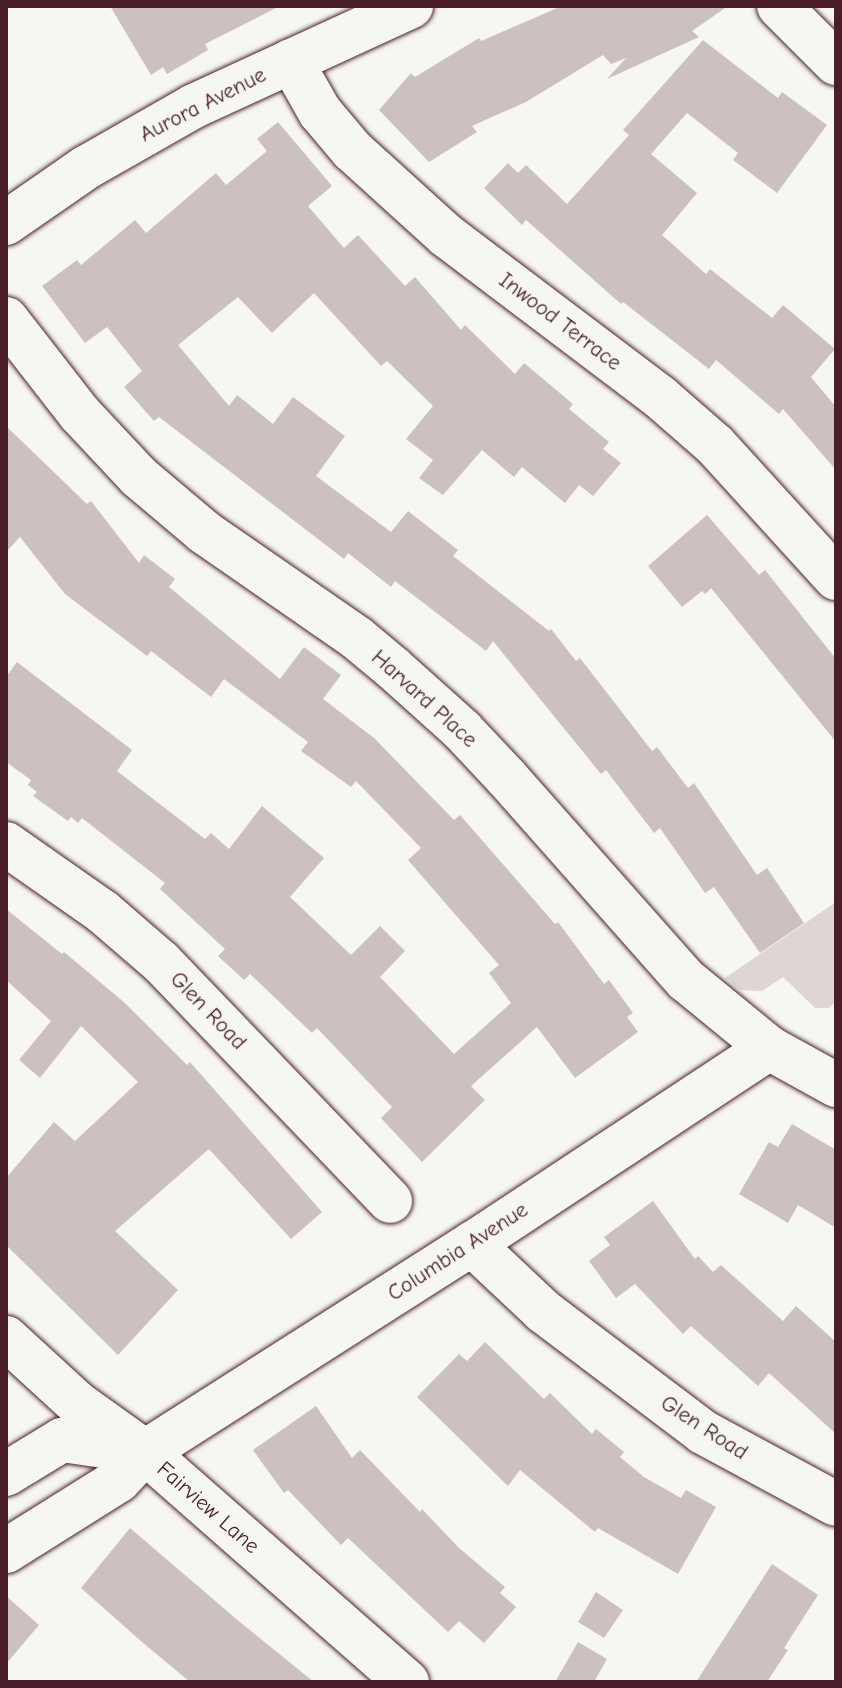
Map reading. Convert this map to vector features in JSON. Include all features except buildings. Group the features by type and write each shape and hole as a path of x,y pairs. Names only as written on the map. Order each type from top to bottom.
{"street":[{"name":"Aurora Avenue","path":"6,223 87,167 194,106 411,6"},
{"path":"779,6 836,63"},
{"name":"Inwood Terrace","path":"291,61 320,112 352,150 447,236 660,397 715,445 836,578"},
{"name":"Harvard Place","path":"6,319 80,414 139,477 204,532 357,638 462,730 686,980 769,1048 836,1085"},
{"name":"Glen Road","path":"6,844 103,912 161,962 390,1201"},
{"name":"Columbia Avenue","path":"6,1551 119,1480 145,1452 472,1244 769,1048"},
{"name":"Glen Road","path":"472,1244 543,1311 703,1432 836,1504"},
{"name":"Fairview Lane","path":"6,1338 78,1404 145,1452 407,1682"},
{"path":"6,1474 62,1440 145,1452"}],"shaded area":[{"path":"836,902 836,1001 829,1008 815,1008 783,977 762,991 740,990 725,978"}]}
